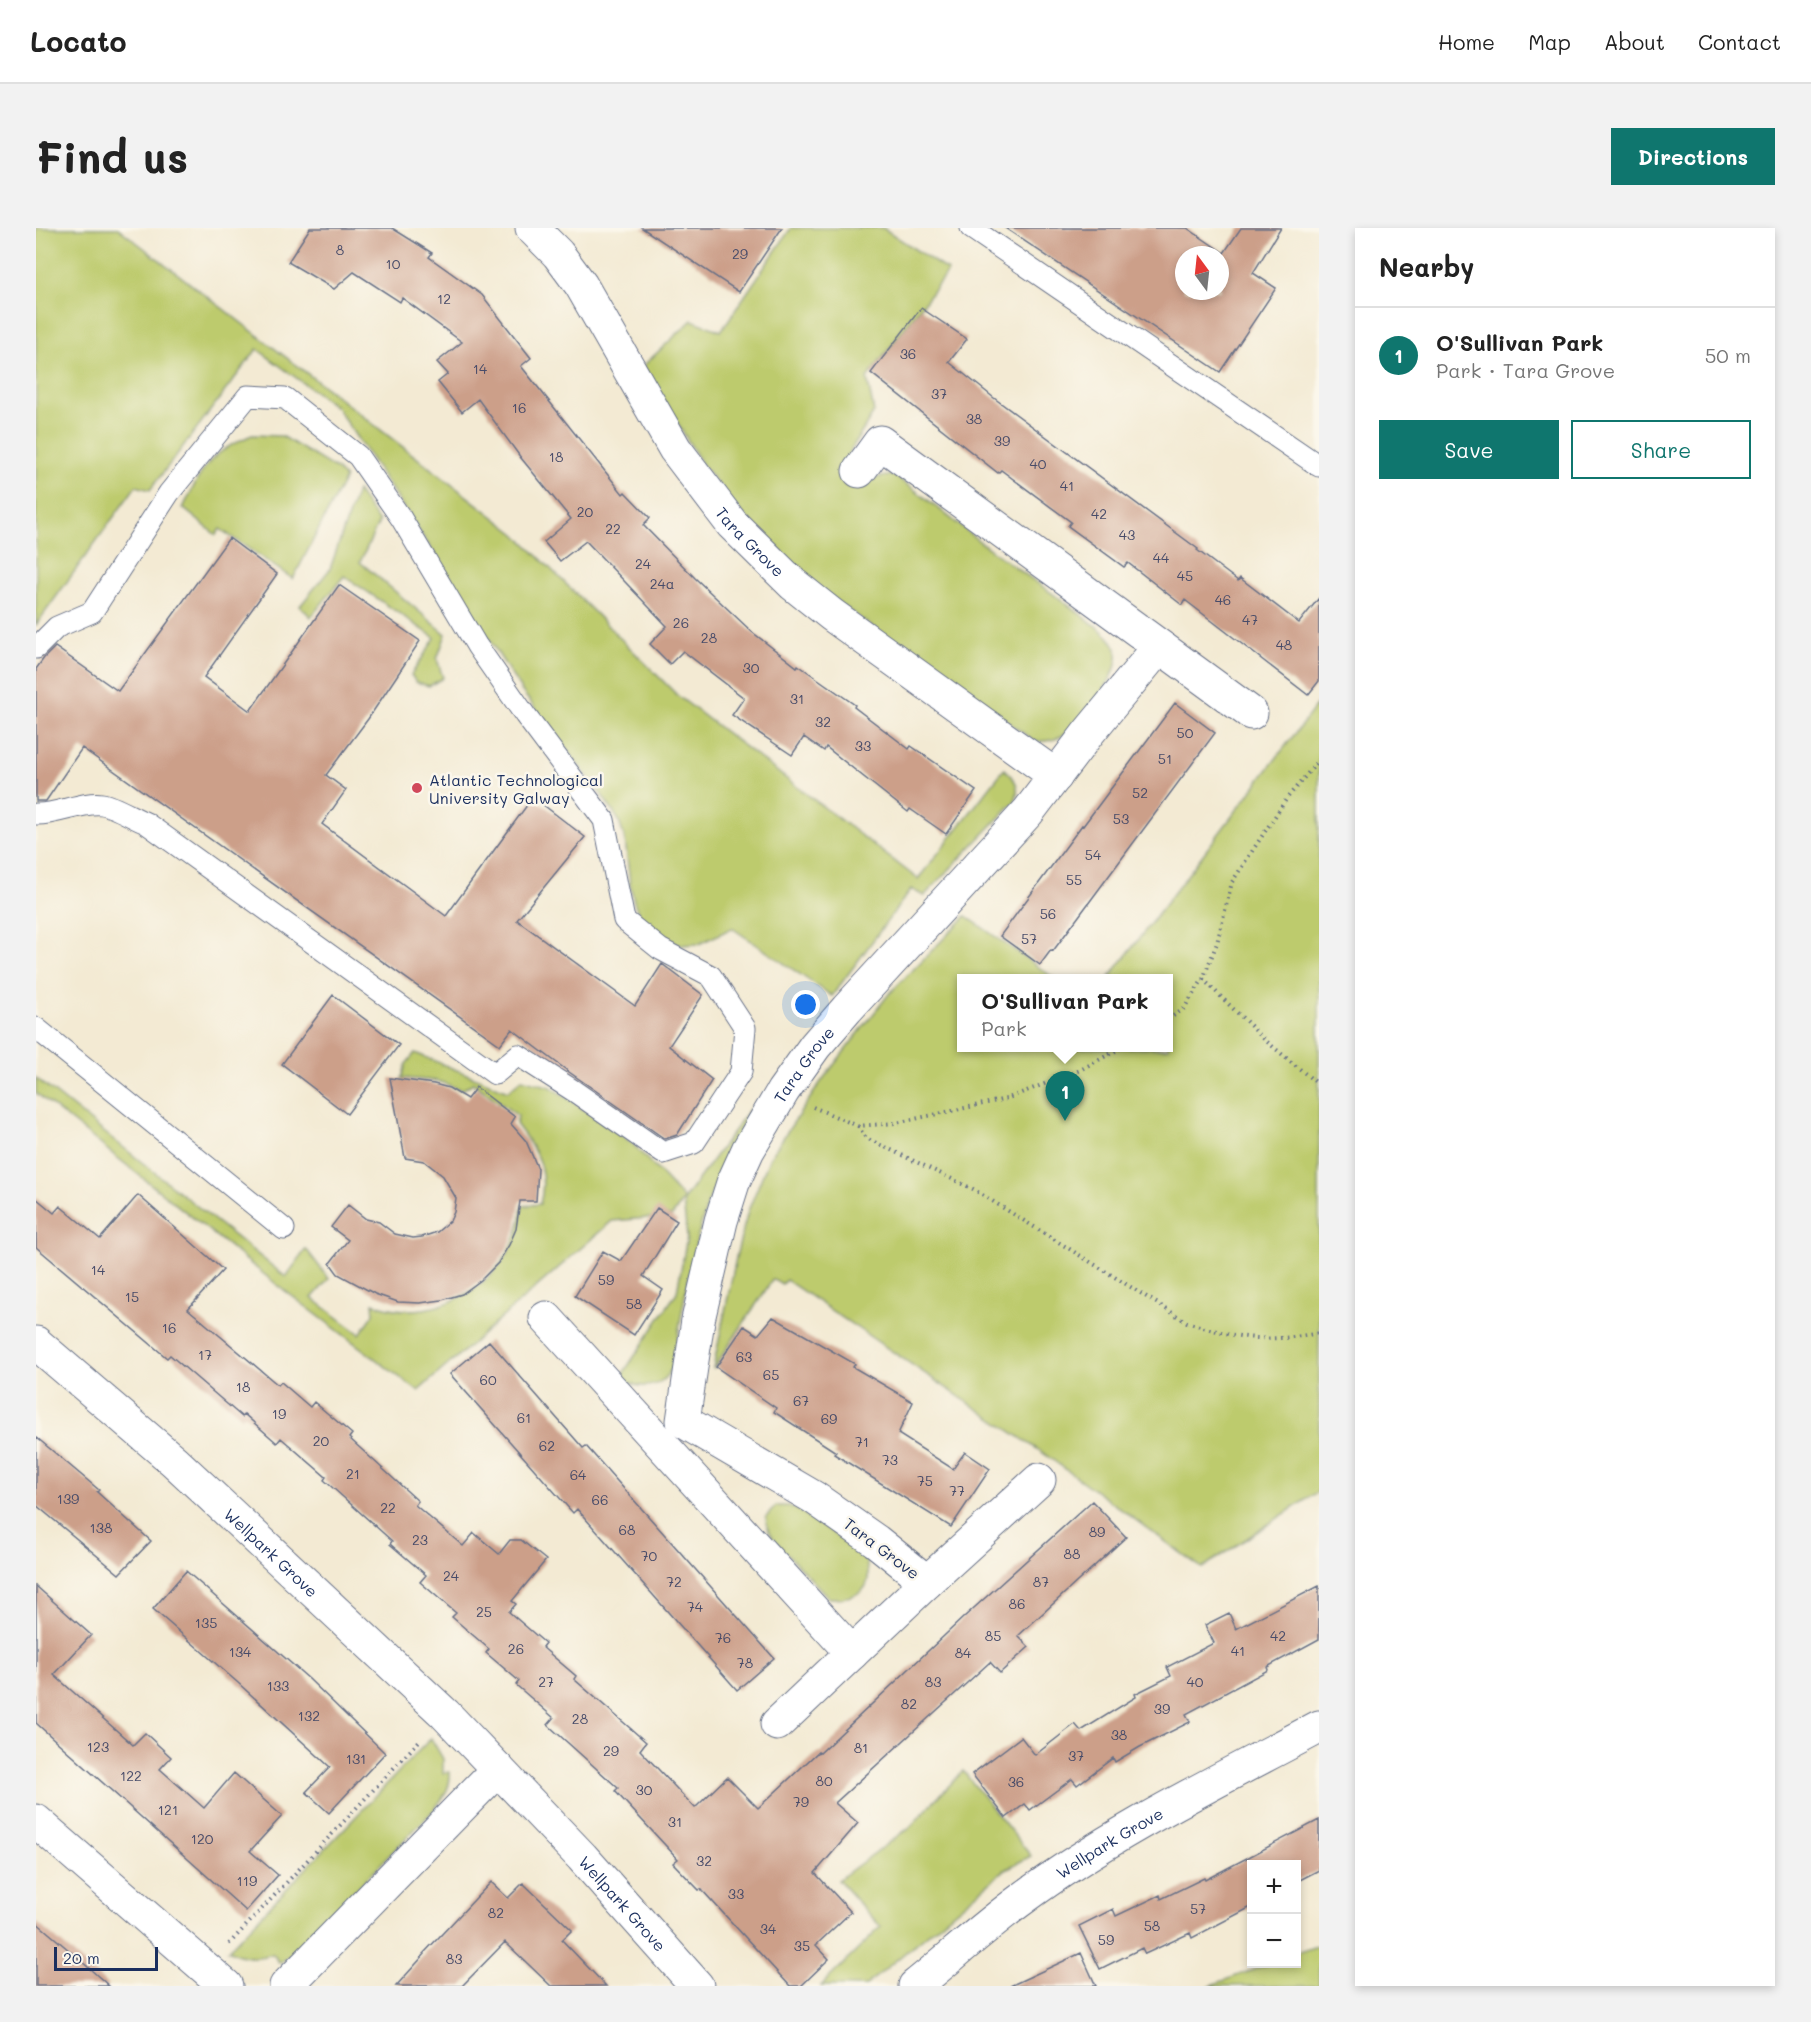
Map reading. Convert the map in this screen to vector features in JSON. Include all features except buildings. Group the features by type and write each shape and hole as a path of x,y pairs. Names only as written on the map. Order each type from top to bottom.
{"street":[{"name":"Tara Grove","path":"532,228 558,254 581,285 664,432 693,476 732,524 793,584 832,615 1056,776"},
{"path":"858,471 880,441 1251,713"},
{"name":"Tara Grove","path":"927,1582 876,1541 813,1497 683,1421 698,1320 721,1221 733,1183 748,1150 783,1091 815,1046 1004,841 1159,647"},
{"path":"546,1318 852,1653"},
{"name":"Wellpark Grove","path":"36,1343 174,1461 445,1714 582,1857 697,1986"},
{"path":"660,1443 683,1421"},
{"name":"Tara Grove","path":"777,1724 1039,1480"},
{"name":"Wellpark Grove","path":"915,1986 1021,1900 1097,1849 1200,1790 1319,1727"},
{"path":"286,1986 498,1769"},
{"path":"36,1821 217,1978"}],"lane":[{"path":"971,228 1319,466"},
{"path":"36,648 57,627 92,612 169,494 248,396 285,398 358,456 401,518 477,646 525,715 604,820 624,920 660,949 711,976 745,1028 741,1072 694,1143 663,1154 574,1091 518,1055 495,1074 146,823 101,804 36,814"},
{"path":"36,1028 284,1229"}],"path":[{"path":"1173,1016 1183,1010 1203,979 1217,943 1232,882 1287,798 1319,760"},
{"path":"1203,979 1265,1040 1319,1085"},
{"path":"783,1091 821,1111 858,1126 896,1123 1006,1099 1080,1070 1112,1052"},
{"path":"858,1126 866,1138 973,1189 1187,1322 1226,1335 1262,1340 1290,1339 1319,1333"},
{"path":"217,1978 229,1943 445,1714"}],"green space":[{"path":"36,228 118,228 516,534 678,696 918,879 1004,769 1016,783 1015,801 924,896 911,889 832,996 732,928 699,944 681,945 655,936 641,920 634,902 625,839 618,819 521,690 448,574 337,408 257,349 150,490 136,486 36,625"},
{"path":"791,228 883,228 948,271 867,378 874,412 838,471 862,489 875,478 893,475 991,550 1075,610 1109,638 1117,653 1112,674 1104,690 1085,716 1067,733 1052,740 1035,741 817,588 734,505 702,464 643,366 692,320 721,331"},
{"path":"252,435 282,436 336,469 345,478 293,579 220,529 216,535 183,508 208,464 225,449"},
{"path":"357,491 379,522 360,562 446,634 437,659 443,678 429,686 416,682 411,675 435,638 344,576 311,617 300,606 330,569"},
{"path":"1319,702 1319,1491 1202,1568 1043,1453 786,1280 782,1284 773,1279 713,1369 748,1211 770,1157 823,1079 888,995 966,916 1048,974 957,974 957,1052 1173,1052 1173,974 1112,974"},
{"path":"415,1053 508,1091 522,1079 551,1087 632,1143 684,1199 751,1107 717,1180 706,1210 691,1264 674,1360 671,1369 661,1381 641,1386 620,1378 677,1292 687,1237 683,1200 672,1216 612,1221 418,1391 280,1287 36,1093 36,1078 286,1277 306,1249 329,1279 312,1298 360,1334 374,1314 373,1303 398,1309 424,1309 449,1302 472,1290 491,1274 507,1254 518,1231 522,1206 540,1204 543,1181 541,1171 534,1151 516,1124 518,1116 473,1083 462,1090 438,1081 402,1078 406,1064"},
{"path":"776,1506 789,1506 800,1511 863,1554 868,1575 864,1589 850,1596 829,1598 775,1541 768,1530 766,1517"},
{"path":"431,1738 443,1759 443,1773 450,1772 447,1789 432,1812 290,1956 279,1963 273,1954 250,1957 228,1950"},
{"path":"963,1771 1031,1856 1006,1869 865,1986 821,1986 881,1927 838,1880 910,1827"},
{"path":"1319,1945 1319,1986 1209,1986 1258,1968 1301,1968 1301,1952"}],"place":[{"name":"Atlantic Technological University Galway","path":"417,788"},
{"name":"O'Sullivan Park","path":"1065,1121"}]}
